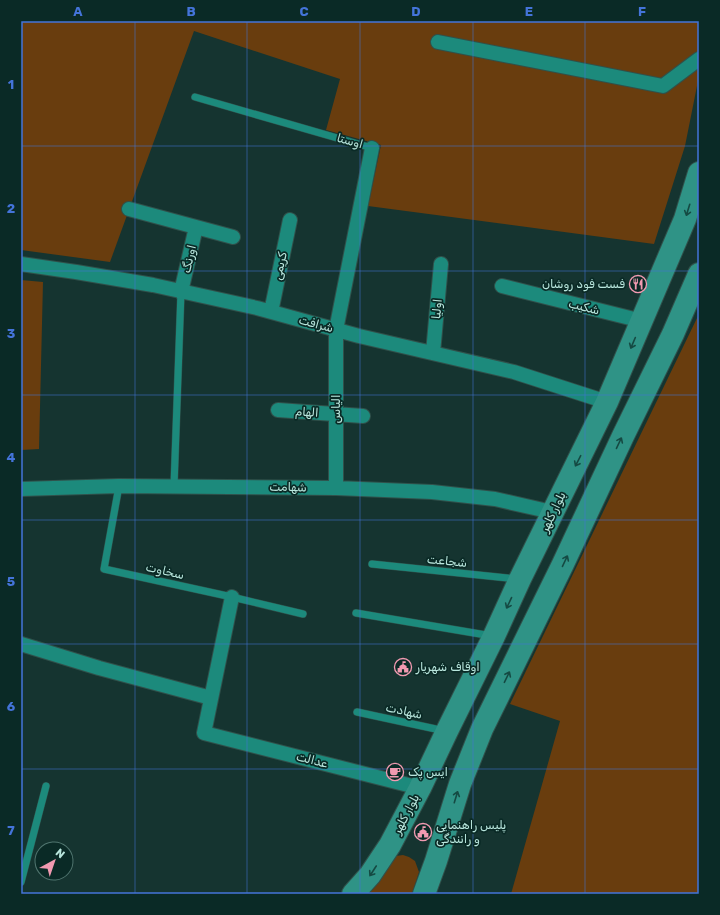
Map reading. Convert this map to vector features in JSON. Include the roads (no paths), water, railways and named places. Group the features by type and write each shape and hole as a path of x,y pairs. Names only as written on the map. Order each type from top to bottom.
{"main road":[{"name":"بلوار کلهر","path":"353,894 370,875 390,844 420,788 552,512 607,402 685,218 699,173"},
{"path":"424,894 460,784 482,729 673,334 699,274"}],"street":[{"path":"438,42 663,86 699,59"},
{"name":"اوستا","path":"336,330 372,148"},
{"path":"129,210 233,237"},
{"name":"کریمی","path":"271,312 290,220"},
{"name":"اورنگ","path":"182,292 196,227"},
{"name":"شرافت","path":"21,264 84,273 257,308 336,330 514,372 607,402"},
{"name":"اولیا","path":"433,353 441,264"},
{"name":"شکیب","path":"502,286 642,321"},
{"name":"الیاس","path":"336,330 336,488"},
{"name":"الهام","path":"278,410 363,416"},
{"name":"شهامت","path":"21,489 174,486 336,488 432,492 495,499 552,512"},
{"path":"21,644 99,668 211,698 232,597"},
{"name":"عدالت","path":"211,698 204,733 420,788"}],"lane":[{"name":"اوستا","path":"195,98 372,148"},
{"path":"174,486 182,292"},
{"name":"سخاوت","path":"119,486 104,569 303,614"},
{"name":"شجاعت","path":"372,564 520,579"},
{"path":"356,613 494,636"},
{"name":"شهادت","path":"357,712 446,731"},
{"path":"21,882 46,786"}],"place":[{"name":"فست فود روشان","path":"638,284"},
{"name":"اوقاف شهریار","path":"403,667"},
{"name":"ایس پک","path":"395,772"},
{"name":"پلیس راهنمایی و رانندگی","path":"423,832"}]}
